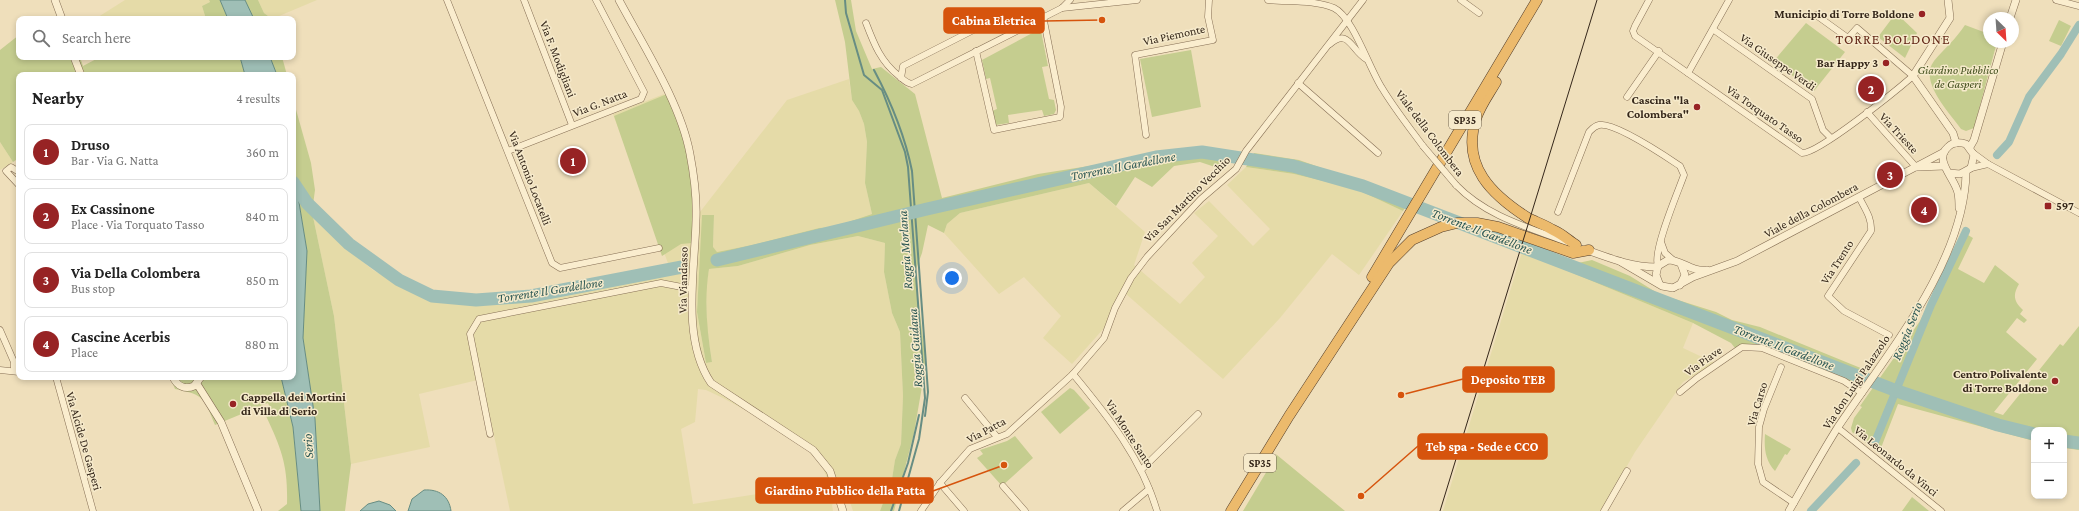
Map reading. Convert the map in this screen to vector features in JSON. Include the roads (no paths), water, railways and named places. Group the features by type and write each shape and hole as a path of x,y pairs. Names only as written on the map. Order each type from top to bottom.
{"highway":[{"name":"SP35","path":"1232,511 1537,0"},
{"path":"1513,40 1506,64 1476,118 1473,133 1474,157 1479,172 1486,184 1497,195 1518,211 1554,230 1576,245"},
{"path":"1289,416 1388,263 1412,240 1441,226 1468,223 1498,227 1573,253 1588,250"}],"street":[{"path":"55,0 61,16"},
{"name":"Via Antonio Locatelli","path":"446,0 508,150 552,263 560,268 659,248"},
{"name":"Via F. Modigliani","path":"524,0 572,126"},
{"name":"Via G. Natta","path":"508,150 640,99 644,92 596,0"},
{"name":"Via Viandasso","path":"619,0 681,120 690,151 695,185 696,219 692,313 698,358 702,370 711,383 813,450 830,471 843,511"},
{"path":"1062,8 1070,0"},
{"path":"866,23 876,49 885,64 908,84 917,83 1043,16 1062,8 1109,1 1137,0"},
{"name":"Via Piemonte","path":"1146,135 1135,55 1213,40 1208,17 1208,0"},
{"path":"1268,0 1326,5 1341,12 1348,18"},
{"name":"Via San Martino Vecchio","path":"1073,374 1104,338 1115,308 1131,278 1147,257 1201,198 1236,169 1246,151 1321,52 1363,0"},
{"path":"1461,0 1479,13"},
{"name":"Via Torquato Tasso","path":"1649,0 1633,31 1635,36 1659,51 1802,154 1810,152 1832,138 1913,76"},
{"path":"1688,73 1714,30 1729,0"},
{"path":"1913,76 1950,18 1948,0"},
{"path":"2012,12 2016,0"},
{"path":"2056,0 2079,6"},
{"path":"1816,15 1848,38 1857,28 1913,76 1954,133 1956,143"},
{"path":"976,52 994,130 1060,117 1060,107 1043,16"},
{"name":"Viale della Colombera","path":"1348,18 1366,59 1382,88 1422,146 1456,186 1474,202 1495,214 1621,262 1642,267 1658,266 1663,262 1673,260 1702,271 1715,269"},
{"path":"901,78 903,66 995,19 1005,20 1018,29"},
{"name":"Via Giuseppe Verdi","path":"1714,30 1812,100 1823,130 1832,138"},
{"name":"Viale della Colombera","path":"1321,52 1333,42 1344,38 1350,42 1356,52 1366,59"},
{"name":"Via don Luigi Palazzolo","path":"1789,511 1838,428 1927,293 1949,248 1959,220 1969,170 1974,160 1971,150 2001,48"},
{"path":"1627,97 1659,51"},
{"path":"75,60 80,72"},
{"path":"1298,83 1378,153"},
{"name":"Via Trieste","path":"1867,112 1916,167"},
{"path":"1558,212 1589,132 1594,127 1600,125 1608,126 1644,143 1680,166 1684,175 1661,239 1656,260 1658,266 1656,275 1659,283"},
{"path":"1944,166 1942,158 1947,148 1956,143 1966,144 1988,164 2079,213"},
{"name":"Viale della Colombera","path":"1621,262 1666,288 1673,288 1737,261 1944,152"},
{"path":"1949,173 1960,174 1988,164"},
{"name":"Viale della Colombera","path":"1916,167 1944,166"},
{"name":"Via don Luigi Palazzolo","path":"1944,166 1958,192 1959,220"},
{"path":"16,170 11,167 6,171 16,182"},
{"name":"Via Trento","path":"1858,198 1872,224 1870,231 1828,296 1844,311 1889,335"},
{"path":"1661,239 1663,250 1673,260"},
{"path":"1680,285 1685,275 1681,264"},
{"path":"490,434 470,334 479,319 661,283 692,289"},
{"path":"0,330 14,362 16,372 0,370"},
{"name":"Via Piave","path":"1680,392 1697,378 1742,348 1762,348 1864,390"},
{"name":"Via Carso","path":"1781,367 1759,427 1758,464 1763,482 1794,503"},
{"name":"Via Patta","path":"921,511 940,483 970,449 1007,434 1073,374"},
{"name":"Via Monte Santo","path":"1073,374 1100,406 1142,469 1157,511"},
{"name":"Via Alcide De Gasperi","path":"57,380 92,511"},
{"path":"175,380 182,387 190,388 197,384 199,380"},
{"path":"197,384 221,422 258,511"},
{"path":"965,398 997,437"},
{"path":"1142,469 1198,414"},
{"name":"Via Leonardo da Vinci","path":"1838,428 1941,511"},
{"path":"1604,511 1627,470"},
{"path":"940,483 964,511"},
{"path":"1003,486 1025,511"},
{"path":"1123,511 1149,489"}],"water":[{"path":"220,0 245,0 253,16 227,16"},
{"path":"241,60 271,60 276,72 244,72"},
{"name":"Serio","path":"296,184 307,251 303,338 315,419 320,511 301,511 293,427 282,380 296,380"},
{"path":"424,490 439,492 442,494 448,501 451,511 408,511 412,499"},
{"path":"379,501 390,505 396,511 360,511 368,504"}],"waterway":[{"name":"Roggia Guidana","path":"845,0 846,13 864,75 882,90 905,152 908,167 925,398 919,439 899,511"},
{"name":"Roggia Serio","path":"1997,155 2009,142 2029,97 2061,54 2079,25"},
{"name":"Roggia Guidana","path":"874,70 897,119 906,145 912,171 928,392 925,416"},
{"name":"Torrente Il Gardellone","path":"717,260 927,209 1156,157 1202,152 1293,166 1363,186 1897,391 1998,425 2031,433"},
{"name":"Torrente Il Gardellone","path":"296,186 307,203 349,244 399,280 432,296 476,300 531,296 682,267"},
{"name":"Roggia Serio","path":"1875,442 1931,305 1966,231"},
{"name":"Roggia Guidana","path":"891,511 908,463 919,415"},
{"name":"Torrente Il Gardellone","path":"2067,441 2079,443"},
{"name":"Roggia Serio","path":"1811,511 1856,463"}],"tram line":[{"path":"1440,511 1597,0"}],"place":[{"name":"Municipio di Torre Boldone","path":"1922,14"},
{"name":"Cabina Eletrica","path":"1102,20"},
{"name":"Bar Happy 3","path":"1886,63"},
{"name":"Ex Cassinone","path":"1871,89"},
{"name":"Cascina \"la Colombera\"","path":"1697,107"},
{"name":"Druso","path":"573,161"},
{"name":"Via Della Colombera","path":"1890,175"},
{"name":"597","path":"2048,206"},
{"name":"Cascine Acerbis","path":"1924,210"},
{"name":"Centro Polivalente di Torre Boldone","path":"2055,381"},
{"name":"Deposito TEB","path":"1401,395"},
{"name":"Cappella dei Mortini di Villa di Serio","path":"233,404"},
{"name":"Giardino Pubblico della Patta","path":"1004,465"},
{"name":"Teb spa - Sede e CCO","path":"1361,496"}],"district":[{"name":"TORRE BOLDONE","path":"1893,39"}],"park label":[{"name":"Giardino Pubblico de Gasperi","path":"1958,77"}],"water label":[{"name":"Roggia Morlana","path":"905,250"}]}
